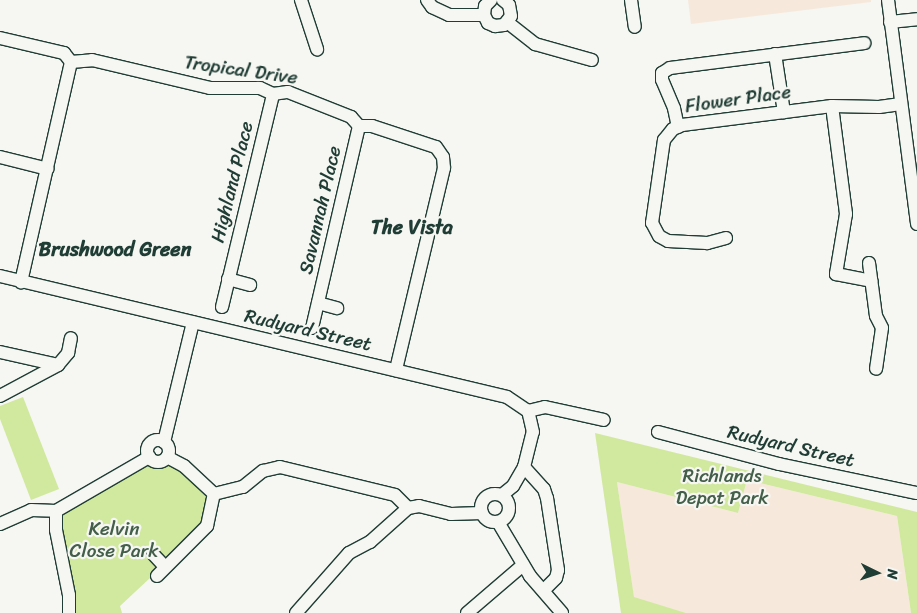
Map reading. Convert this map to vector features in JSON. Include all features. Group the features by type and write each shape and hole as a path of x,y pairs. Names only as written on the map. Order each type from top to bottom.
{"street":[{"path":"301,0 317,50"},
{"path":"427,0 432,7 449,15 484,16"},
{"path":"491,0 485,6 484,16 491,25 500,26 507,22 511,12 505,0"},
{"path":"631,0 635,27"},
{"path":"888,0 917,224"},
{"path":"890,22 917,19"},
{"path":"507,22 535,44 592,60"},
{"path":"0,38 64,53 71,62 21,282"},
{"path":"678,127 674,108 662,80 662,73 670,68 864,43"},
{"path":"775,54 784,112"},
{"name":"Tropical Drive","path":"71,62 92,60 210,88 260,88 273,94 288,92 351,117 359,126 372,126 436,147 443,157 444,168 396,370"},
{"name":"Highland Place","path":"222,308 273,94"},
{"name":"Flower Place","path":"726,238 707,243 668,241 659,236 652,223 664,140 678,127 832,106 879,107 901,104"},
{"path":"832,106 846,214 840,240 836,274 871,281"},
{"name":"Savannah Place","path":"312,328 359,126"},
{"path":"0,157 48,169"},
{"path":"869,263 876,316 882,328 876,369"},
{"name":"Rudyard Street","path":"0,276 507,396 528,411"},
{"path":"228,279 250,285"},
{"name":"Savannah Place","path":"318,303 338,308"},
{"path":"149,458 157,462 167,457 169,449 164,442 193,322"},
{"path":"0,396 58,365 68,353 71,338"},
{"path":"0,352 58,365"},
{"path":"482,513 486,497 502,495 513,486 524,467 532,432 528,411 545,407 604,420"},
{"name":"Rudyard Street","path":"658,432 779,464 917,493"},
{"path":"149,458 147,449 151,442 164,442"},
{"path":"167,457 184,466 214,494"},
{"path":"0,524 31,510 56,511 149,458"},
{"path":"214,494 242,487 248,475 280,467 395,495 408,508"},
{"path":"524,467 544,489 547,498 558,570 556,578 544,590"},
{"path":"153,554 161,571 208,526 214,494"},
{"path":"498,522 509,510 502,495"},
{"path":"296,613 349,553 370,542 408,508 419,506 451,514 482,513"},
{"path":"56,511 56,530 69,596 69,613"},
{"path":"482,513 488,520 498,522 523,565 562,613"},
{"path":"468,613 523,565"}],"shaded area":[{"path":"688,0 871,0 871,2 691,24"},
{"path":"747,480 897,516 911,613 686,613 634,598 617,482 738,513"}],"green space":[{"path":"23,397 59,489 31,500 0,419 0,406"},
{"name":"Richlands Depot Park","path":"595,433 917,512 917,613 911,613 897,516 747,480 738,513 617,482 634,597 686,613 621,613"},
{"name":"Kelvin Close Park","path":"158,454 214,494 210,520 157,576 150,578 120,606 122,613 69,613 56,511"}],"district":[{"name":"The Vista","path":"412,227"},
{"name":"Brushwood Green","path":"115,249"}]}
